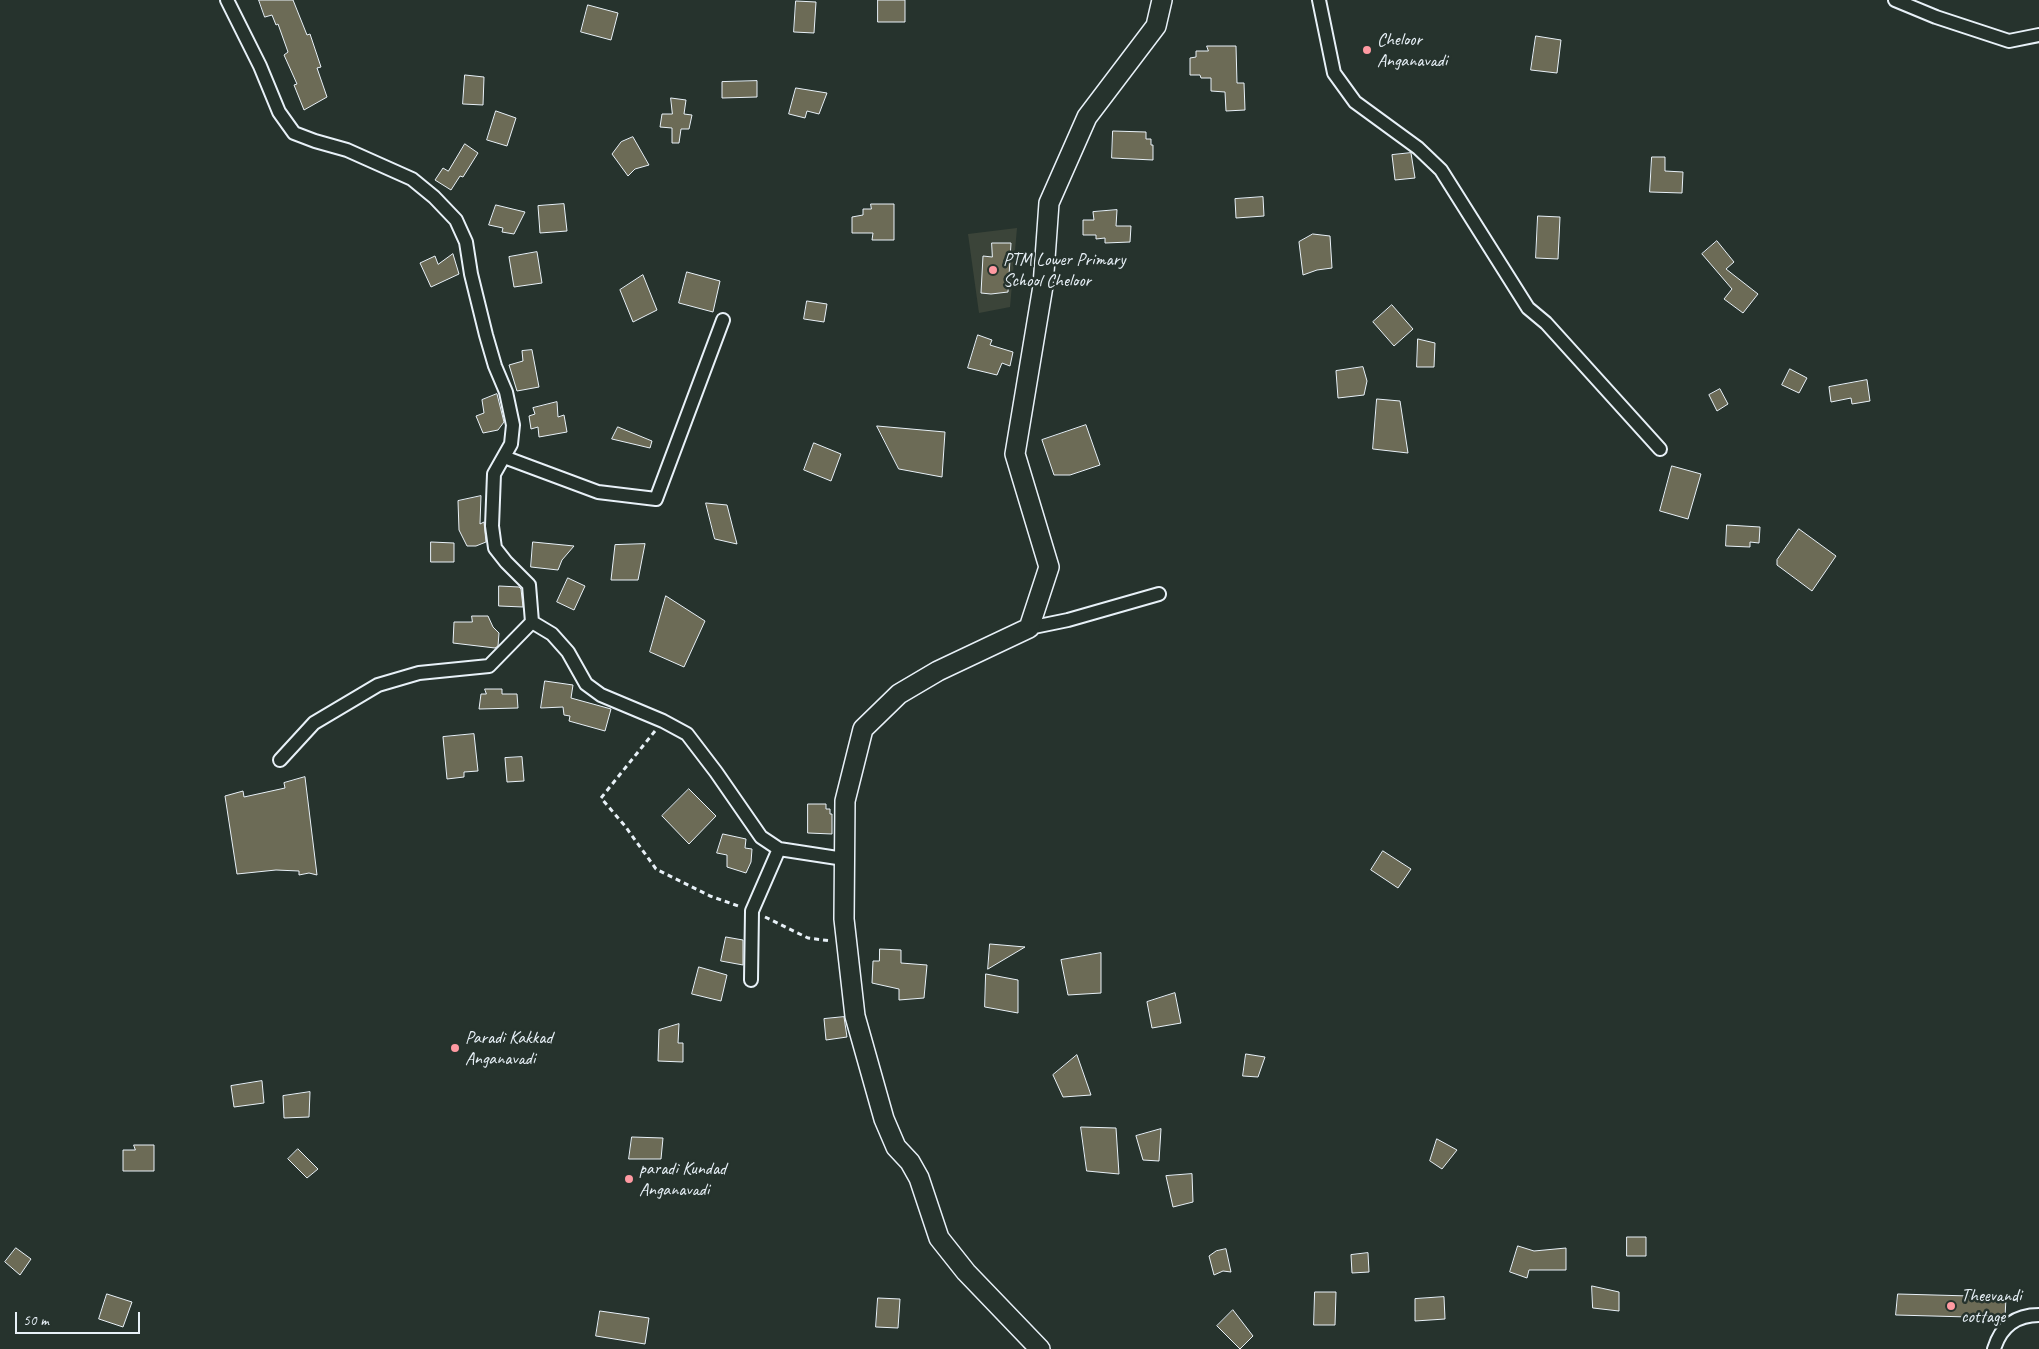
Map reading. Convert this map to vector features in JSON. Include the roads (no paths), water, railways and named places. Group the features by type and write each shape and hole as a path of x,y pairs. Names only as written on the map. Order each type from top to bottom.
{"main road":[{"path":"1040,1349 966,1272 940,1238 919,1178 910,1162 896,1147 884,1119 855,1016 844,919 845,801 862,729 899,694 938,671 1028,628 1049,567 1015,454 1042,286 1049,203 1087,117 1156,26 1162,0"}],"street":[{"path":"226,0 260,66 279,112 294,133 347,150 412,179 434,197 456,220 466,242 471,274 486,335 495,366 506,392 513,425 511,444 494,474 492,526 495,548 529,585 532,622 489,666 419,673 378,686 314,722 280,760"},
{"path":"1319,0 1334,73 1344,88 1355,102 1418,148 1441,170 1528,308 1546,323 1660,449"},
{"path":"1895,0 1936,17 2010,41 2039,35"},
{"path":"504,457 598,492 656,499 723,320"},
{"path":"1028,628 1068,620 1159,594"},
{"path":"532,622 552,634 568,652 586,684 601,694 663,721 687,734 761,837 779,849 844,859"},
{"path":"751,980 752,911 779,849"},
{"path":"1994,1349 2002,1331 2013,1322 2025,1315 2039,1315"}],"place":[{"name":"Cheloor Anganavadi","path":"1367,50"},
{"name":"PTM Lower Primary School Cheloor","path":"993,270"},
{"name":"Paradi Kakkad Anganavadi","path":"455,1048"},
{"name":"paradi Kundad Anganavadi","path":"629,1179"},
{"name":"Theevandi cottage","path":"1951,1306"}]}
